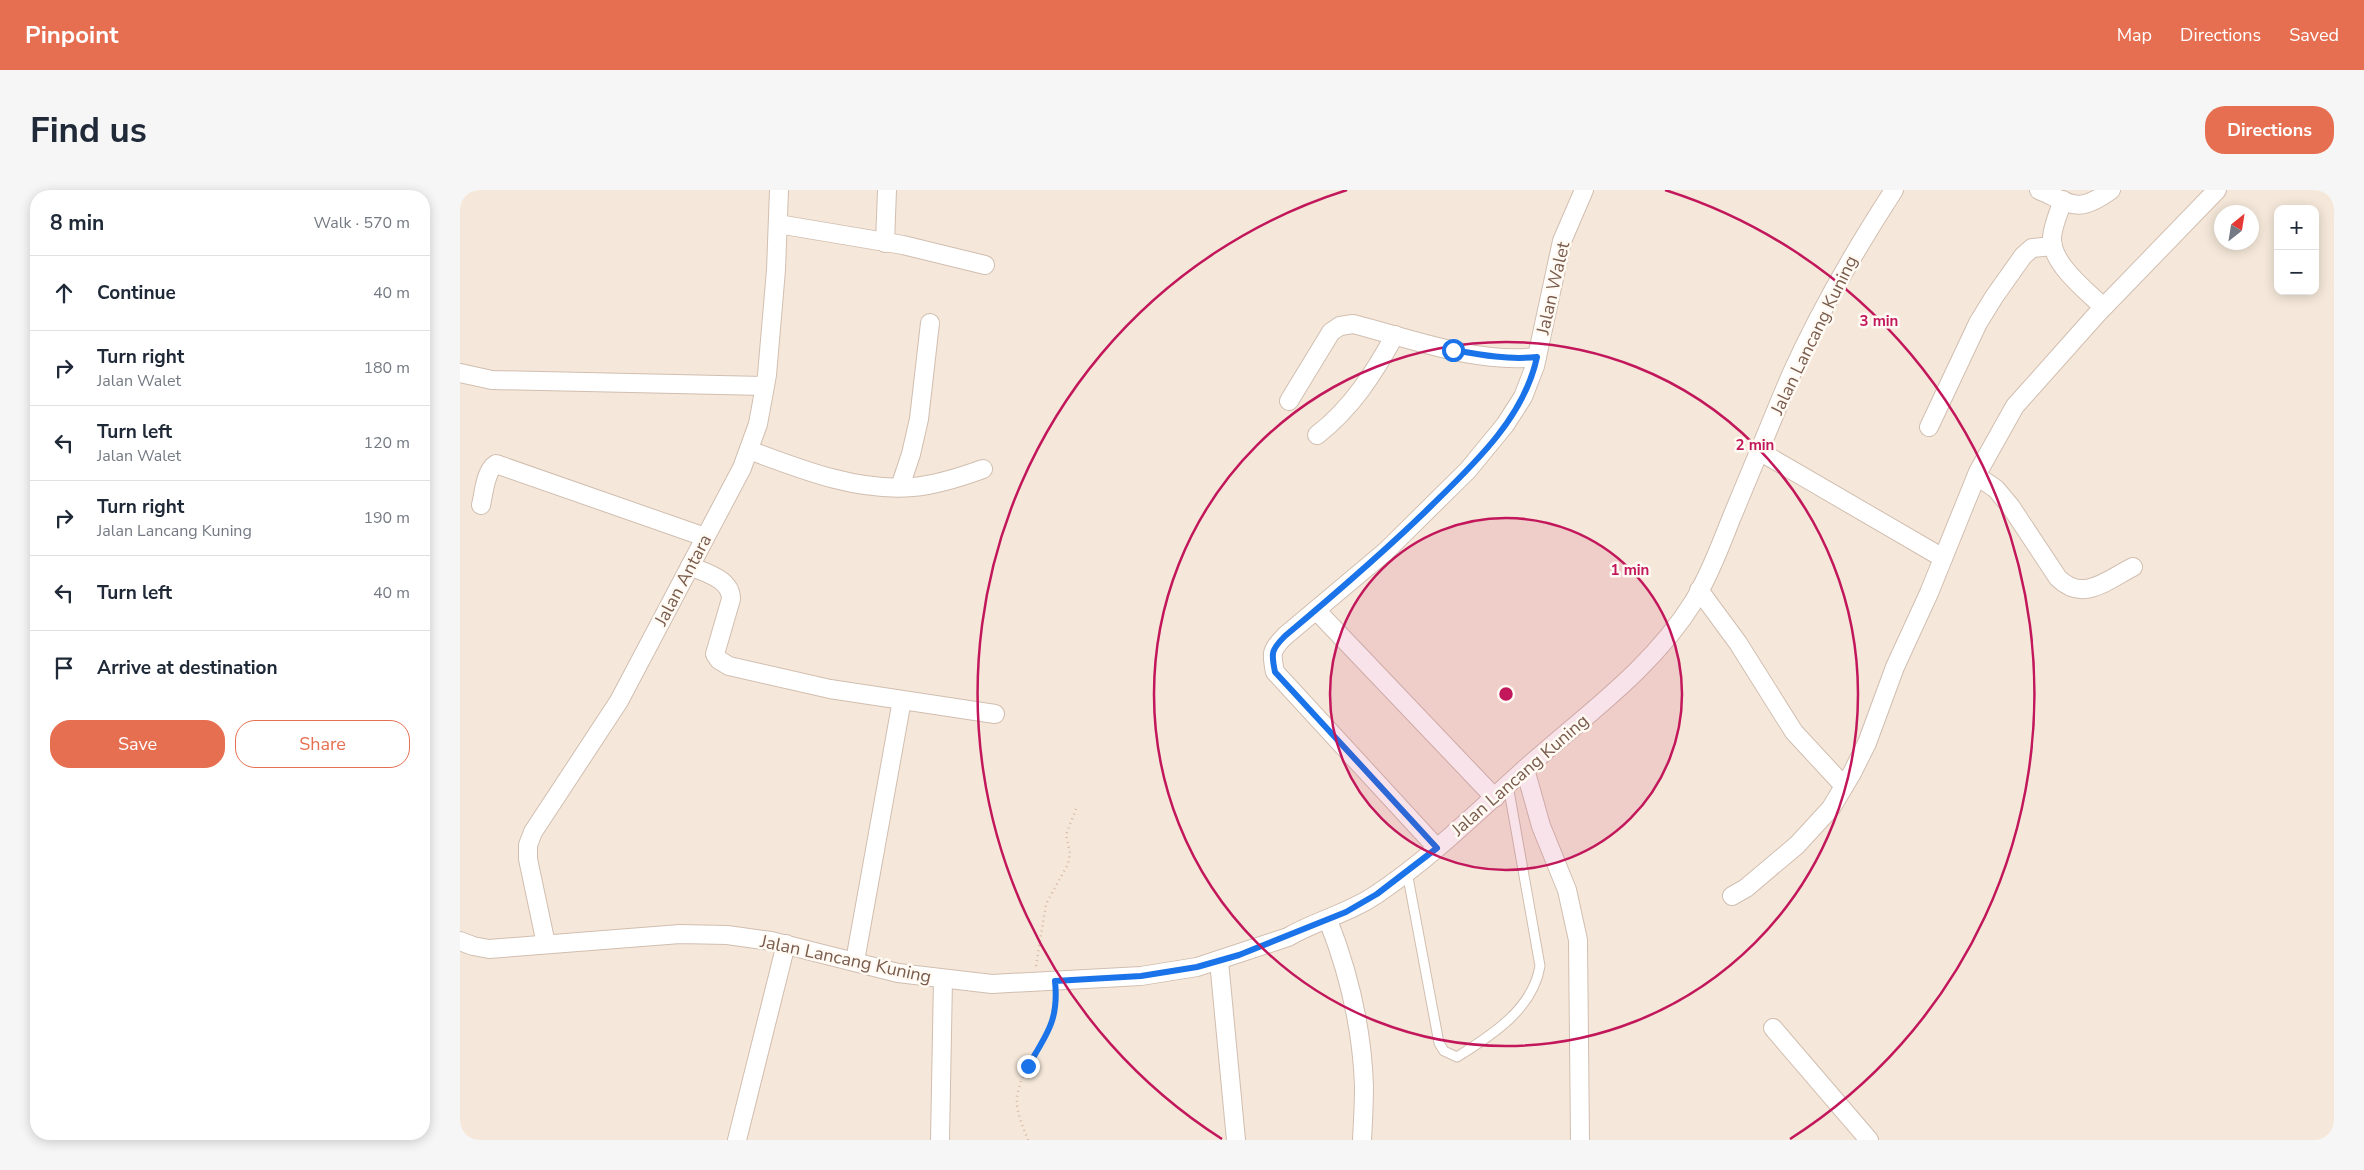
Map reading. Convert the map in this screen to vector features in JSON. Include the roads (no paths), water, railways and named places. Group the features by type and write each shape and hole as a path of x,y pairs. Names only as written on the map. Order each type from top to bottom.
{"street":[{"name":"Jalan Antara","path":"546,944 528,859 528,845 533,832 619,701 742,468 758,424 764,386 776,270 779,190"},
{"path":"884,243 887,190"},
{"name":"Jalan Walet","path":"1437,848 1275,672 1272,656 1274,647 1385,552 1468,470 1505,425 1523,397 1537,357 1562,241 1584,190"},
{"name":"Jalan Lancang Kuning","path":"460,941 489,949 680,934 726,935 786,944 898,973 992,984 1141,976 1197,967 1288,937 1302,929 1328,920 1377,894 1437,848 1614,693 1671,633 1712,566 1791,376 1812,332 1855,251 1894,190"},
{"path":"2039,190 2073,204 2086,205 2111,190"},
{"path":"1732,896 1752,883 1797,845 1831,808 1844,786 1867,743 1895,667 1925,602 1977,476 2015,406 2103,308 2217,190"},
{"path":"2063,200 2052,238 2054,246 2064,268 2103,308"},
{"path":"778,224 903,245 985,265"},
{"path":"1929,427 1978,323 1999,290 2023,256 2032,248 2054,246"},
{"path":"900,487 911,454 919,419 930,324"},
{"path":"1289,401 1331,332 1340,326 1354,324 1491,357 1522,359 1537,357"},
{"path":"1317,435 1338,419 1354,401 1395,335"},
{"path":"460,373 492,380 764,386"},
{"path":"749,450 826,476 862,484 900,487 935,482 983,469"},
{"path":"1759,451 1943,558"},
{"path":"481,505 488,476 492,467 496,464 705,538"},
{"path":"1977,476 1996,489 2011,506 2058,578 2066,586 2077,590 2087,590 2133,567"},
{"path":"690,566 724,582 731,592 715,654 719,660 729,666 830,689 995,714"},
{"path":"1699,590 1738,643 1794,732 1844,786"},
{"path":"1316,610 1495,798"},
{"path":"855,961 902,700"},
{"path":"1525,769 1541,826 1567,890 1578,940 1580,1140"},
{"path":"1328,920 1341,954 1360,1040 1364,1086 1362,1140"},
{"path":"738,1140 786,944"},
{"path":"1219,961 1236,1140"},
{"path":"940,1140 943,979"},
{"path":"1773,1028 1869,1140"}],"lane":[{"path":"1407,872 1439,1043 1444,1051 1458,1057 1493,1034 1529,996 1539,974 1540,966 1508,785"}]}
